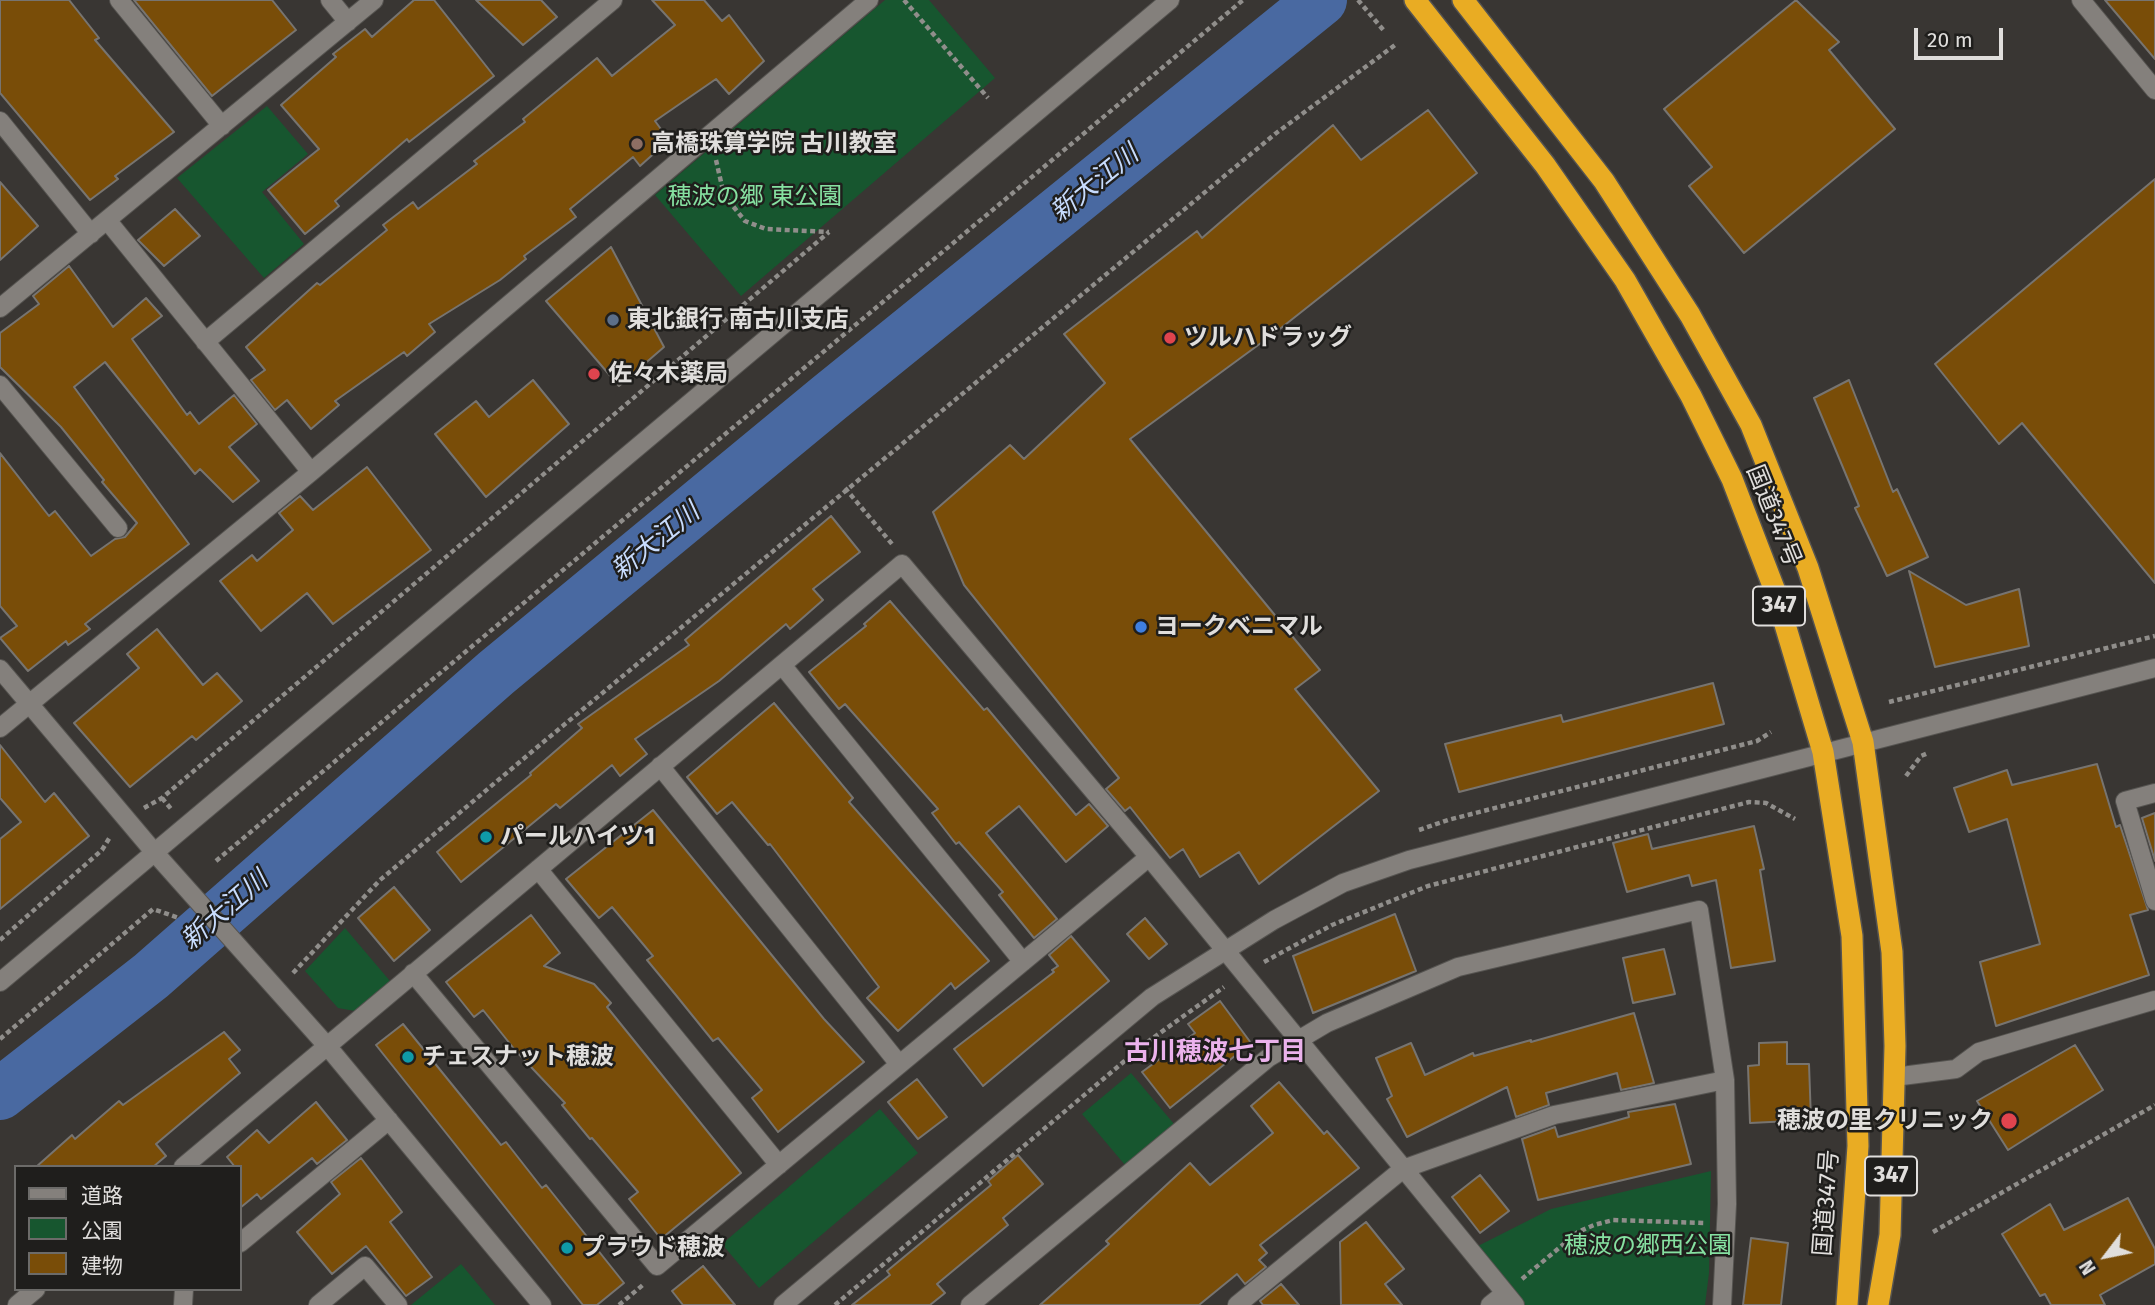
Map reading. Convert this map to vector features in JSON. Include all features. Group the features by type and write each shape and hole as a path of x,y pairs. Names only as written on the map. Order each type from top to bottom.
{"highway":[{"name":"国道347号","path":"1463,0 1604,181 1690,315 1751,425 1808,568 1863,742 1892,952 1894,1077 1890,1236 1878,1305"},
{"name":"国道347号","path":"1416,2 1545,165 1610,259 1690,396 1732,479 1775,591 1822,752 1852,936 1858,1146 1847,1305"}],"street":[{"path":"118,0 222,125"},
{"path":"330,0 348,22"},
{"path":"0,308 374,0"},
{"path":"205,342 613,0"},
{"path":"0,728 312,472 869,0"},
{"path":"0,982 1170,0"},
{"path":"2081,0 2155,90"},
{"path":"0,121 91,233"},
{"path":"107,220 312,472"},
{"path":"0,385 118,528"},
{"path":"185,1165 902,565 1149,857 1510,1299 1490,1305"},
{"path":"782,665 1023,962"},
{"path":"783,1305 1152,997 1343,883 1409,859 2155,668"},
{"path":"0,669 155,853 328,1047 542,1305"},
{"path":"660,766 899,1064"},
{"path":"2155,793 2125,801 2155,901"},
{"path":"414,973 656,1266 1149,857"},
{"path":"538,869 779,1165"},
{"path":"970,1305 1268,1058 1327,1023 1458,967 1699,911 1725,1080 1726,1224 1722,1305"},
{"path":"1894,1077 1956,1069 1979,1052 2155,1000"},
{"path":"1237,1305 1403,1169 1554,1115 1725,1080"},
{"path":"242,1241 389,1120"},
{"path":"317,1305 365,1266 398,1305"},
{"path":"17,1305 34,1291"}],"path":[{"path":"904,0 988,98"},
{"path":"216,861 1243,0"},
{"path":"1358,0 1385,32"},
{"path":"292,974 380,880 845,488 1275,134 1395,45"},
{"path":"138,811 162,797 829,232 766,229 745,221 724,195 718,173 714,131"},
{"path":"845,488 893,545 902,565"},
{"path":"1889,702 2155,636"},
{"path":"162,797 173,812"},
{"path":"0,940 102,850 115,831"},
{"path":"0,1039 153,909 177,916"},
{"path":"1933,1232 2155,1105"},
{"path":"1510,1299 1578,1231 1594,1225 1613,1220 1726,1224"},
{"path":"619,1305 646,1282 656,1266"}],"green space":[{"name":"穂波の郷 東公園","path":"885,0 929,0 995,78 741,296 655,195"},
{"path":"267,106 308,154 262,192 304,244 264,278 177,178"},
{"path":"345,928 390,981 355,1011 338,1008 305,971"},
{"path":"1131,1073 1174,1124 1125,1165 1082,1114"},
{"path":"880,1109 918,1153 759,1288 722,1244"},
{"name":"穂波の郷西公園","path":"1711,1171 1709,1273 1705,1305 1524,1305 1476,1247 1551,1209"},
{"path":"461,1264 495,1305 411,1305"}],"building":[{"path":"0,0 69,0 99,38 95,40 174,132 115,176 118,179 90,200 0,93"},
{"path":"134,0 272,0 296,30 212,96"},
{"path":"414,0 434,0 494,76 409,142 407,139 335,201 339,206 305,234 268,190 319,149 281,105 336,57 333,54 365,29 372,37"},
{"path":"476,0 541,0 557,17 523,45"},
{"path":"652,0 704,0 722,21 729,15 764,61 729,94 716,79 655,121 669,140 640,166 633,157 570,209 576,217 524,256 526,259 500,280 429,324 435,332 407,356 404,352 335,401 339,405 311,429 287,400 275,410 251,380 265,370 246,347 317,283 320,285 387,230 383,225 413,202 418,209 477,164 474,161 525,122 523,119 597,58 612,76 675,25"},
{"path":"1796,0 1839,42 1829,50 1895,129 1744,253 1689,186 1712,167 1664,109"},
{"path":"2105,0 2155,0 2155,59"},
{"path":"1428,110 1477,173 1276,332 1130,439 1320,670 1295,689 1379,791 1259,884 1239,852 1200,877 1183,849 1170,858 1130,807 1125,811 1106,789 1119,778 964,585 933,512 1010,445 1024,459 1105,383 1064,334 1197,231 1202,238 1333,125 1361,160"},
{"path":"2155,179 2155,583 2022,423 1999,444 1935,364"},
{"path":"0,182 38,226 0,260"},
{"path":"175,209 200,236 164,266 138,240"},
{"path":"611,247 664,347 619,386 546,301"},
{"path":"69,266 113,327 146,298 162,316 132,339 187,415 190,412 199,424 234,395 257,424 229,447 259,481 233,502 200,469 195,474 105,362 74,387 189,544 85,624 90,629 68,645 66,641 28,671 0,638 17,626 0,606 0,453 49,516 55,511 91,556 115,539 125,537 137,523 61,427 0,367 0,333 39,304 33,296"},
{"path":"533,380 569,424 486,497 435,434 476,401 489,417"},
{"path":"1849,380 1893,492 1897,489 1928,557 1887,576 1855,508 1859,506 1814,398"},
{"path":"367,467 431,550 333,624 307,593 261,631 220,581 252,555 257,561 293,530 279,513 300,496 313,510"},
{"path":"831,516 860,552 813,589 823,600 790,629 786,624 719,681 635,739 647,754 620,776 612,765 560,808 556,804 461,882 437,852 531,775 530,773 582,728 578,724 689,645 685,640"},
{"path":"1909,571 1966,605 2019,589 2029,646 1935,667"},
{"path":"890,601 984,710 987,708 1076,815 1089,804 1108,826 1066,862 1019,806 986,833 1057,919 1034,938 999,895 1003,892 959,842 956,844 932,813 938,809 845,704 839,709 809,672 866,626 864,624"},
{"path":"157,629 203,685 217,673 242,701 196,740 192,736 130,787 74,723 139,668 127,654"},
{"path":"1713,683 1724,724 1459,792 1445,744 1561,715 1563,722"},
{"path":"774,703 853,798 849,802 989,961 955,989 951,983 898,1031 867,998 879,987 770,844 768,845 732,802 717,814 687,777"},
{"path":"0,745 45,802 54,793 89,836 0,909 0,839 21,822 0,798"},
{"path":"2097,764 2116,827 2120,825 2148,910 2130,915 2149,975 1996,1026 1980,962 2040,944 2007,819 1969,832 1954,788 2007,770 2012,785"},
{"path":"653,810 824,1019 864,1062 778,1132 752,1098 762,1090 718,1038 713,1041 647,960 653,956 612,907 599,918 566,879"},
{"path":"2155,813 2155,861 2142,818"},
{"path":"1754,826 1764,869 1760,870 1775,961 1731,968 1716,880 1692,886 1689,875 1627,892 1613,843 1648,834 1652,849"},
{"path":"394,887 430,930 394,961 358,918"},
{"path":"1395,914 1416,971 1313,1013 1293,956"},
{"path":"531,915 560,953 544,966 594,984 611,1003 607,1007 741,1173 661,1239 629,1199 638,1192 562,1105 565,1103 515,1050 483,1010 474,1017 446,982"},
{"path":"1145,918 1167,944 1149,959 1127,934"},
{"path":"1071,936 1109,981 983,1086 954,1049 1054,972 1052,970 1058,966 1049,955"},
{"path":"1664,949 1675,994 1633,1003 1623,958"},
{"path":"1220,1001 1251,1043 1170,1108 1142,1072 1195,1033 1188,1024"},
{"path":"1634,1013 1654,1083 1621,1090 1617,1073 1546,1093 1549,1105 1516,1117 1507,1087 1407,1137 1387,1099 1392,1096 1376,1058 1411,1043 1425,1075 1473,1053 1474,1056 1531,1042"},
{"path":"403,1024 501,1145 506,1142 542,1188 546,1185 624,1283 597,1305 583,1305 376,1045"},
{"path":"224,1032 240,1050 229,1059 240,1073 156,1144 166,1156 155,1165 38,1165 72,1135 75,1139 119,1101 123,1105"},
{"path":"1787,1042 1787,1064 1809,1064 1811,1120 1750,1123 1748,1066 1759,1065 1759,1043"},
{"path":"2075,1045 2103,1090 2008,1150 1977,1101"},
{"path":"917,1079 947,1117 918,1139 888,1102"},
{"path":"1279,1082 1324,1134 1327,1131 1359,1168 1260,1245 1267,1253 1259,1260 1266,1267 1245,1284 1237,1274 1199,1305 1040,1305 1109,1244 1106,1241 1190,1163 1210,1185 1273,1133 1251,1106"},
{"path":"316,1102 347,1140 317,1164 312,1158 261,1199 257,1194 242,1206 242,1165 233,1165 227,1157 257,1130 269,1143"},
{"path":"1675,1104 1691,1164 1538,1200 1522,1139 1555,1127 1558,1137 1629,1117 1628,1112"},
{"path":"1018,1155 1043,1184 1003,1218 1008,1225 937,1284 945,1293 930,1305 852,1305 890,1275 887,1271 991,1185 988,1181"},
{"path":"361,1158 402,1212 390,1222 432,1277 406,1296 366,1246 332,1274 297,1232 340,1194 331,1182"},
{"path":"1480,1175 1509,1211 1480,1233 1452,1197"},
{"path":"2128,1198 2155,1249 2155,1264 2100,1295 2105,1305 2051,1305 2045,1294 2040,1296 2002,1234 2050,1204 2064,1230"},
{"path":"1366,1222 1404,1269 1385,1284 1402,1305 1341,1305 1340,1242"},
{"path":"1751,1238 1788,1243 1781,1305 1743,1305"},
{"path":"703,1266 735,1305 683,1305 672,1291"},
{"path":"1281,1284 1299,1305 1263,1305 1260,1301"}],"waterway":[{"name":"新大江川","path":"0,1094 151,976 496,673 829,398 1321,0"}],"place":[{"name":"高橋珠算学院 古川教室","path":"637,144"},
{"name":"東北銀行 南古川支店","path":"613,320"},
{"name":"ツルハドラッグ","path":"1170,338"},
{"name":"佐々木薬局","path":"594,374"},
{"name":"ヨークベニマル","path":"1141,627"},
{"name":"パールハイツ1","path":"486,837"},
{"name":"チェスナット穂波","path":"408,1057"},
{"name":"穂波の里クリニック","path":"2009,1121"},
{"name":"プラウド穂波","path":"567,1248"}],"district":[{"name":"古川穂波七丁目","path":"1215,1053"}]}
